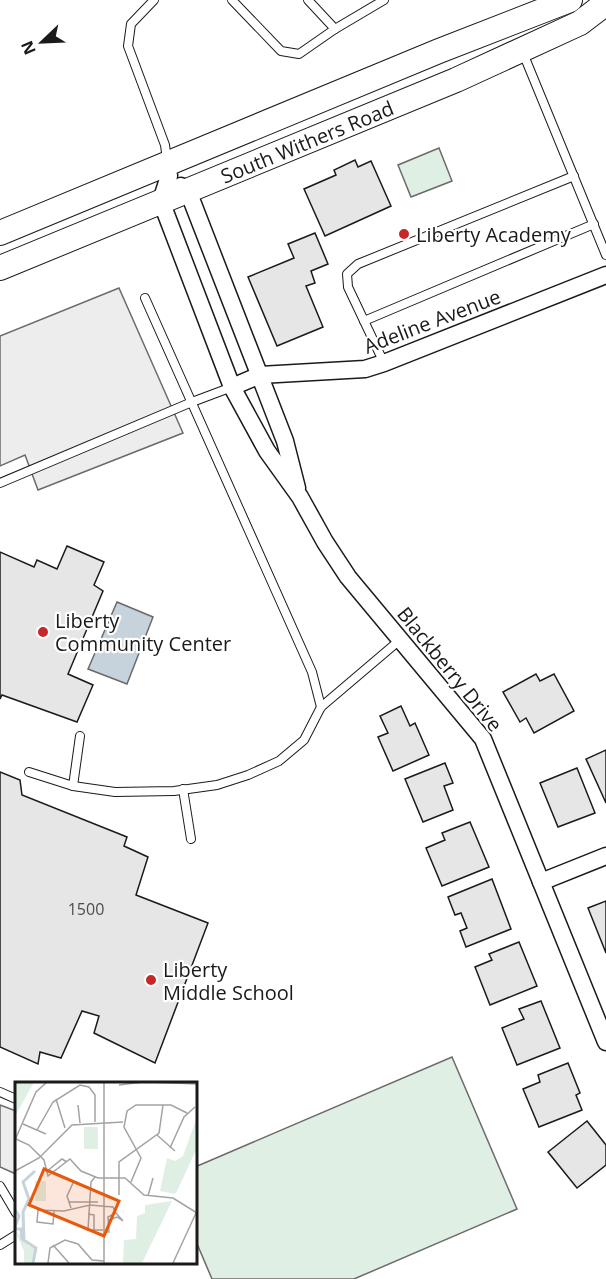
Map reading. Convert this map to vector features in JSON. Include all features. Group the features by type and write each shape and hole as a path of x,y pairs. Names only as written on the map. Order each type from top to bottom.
{"main road":[{"name":"South Withers Road","path":"0,233 168,170 535,10 570,0"},
{"name":"South Withers Road","path":"0,268 456,80 580,23 606,3"}],"street":[{"path":"168,170 188,191"},
{"path":"161,201 168,170"},
{"name":"Blackberry Drive","path":"188,191 285,441 300,497"},
{"name":"Blackberry Drive","path":"161,201 232,387 267,451 300,497 348,577 483,739 606,1042"},
{"name":"Adeline Avenue","path":"232,387 260,375 365,369 606,275"},
{"path":"541,882 606,856"}],"lane":[{"path":"154,0 132,24 128,46 165,145 168,170"},
{"path":"232,0 281,51 299,54 384,0"},
{"path":"308,0 335,29"},
{"path":"522,50 606,255"},
{"path":"384,363 348,287 347,274 358,264 574,176"},
{"path":"364,321 594,224"},
{"path":"145,298 312,672 321,707"},
{"path":"0,483 232,387"},
{"path":"29,772 73,786 115,792 217,785 248,775 279,760 304,740 321,707 400,639"},
{"path":"73,786 80,736"},
{"path":"183,789 191,839"},
{"path":"0,1092 15,1099"},
{"path":"0,1186 15,1211"},
{"path":"0,1245 15,1235"}],"green space":[{"path":"439,148 452,181 411,197 398,165"},
{"path":"452,1057 517,1209 354,1279 212,1279 196,1241 196,1167"}],"shaded area":[{"path":"119,288 183,433 38,490 25,455 0,466 0,336"},
{"path":"117,602 153,617 127,684 88,669"},
{"path":"0,1105 15,1111 15,1174 0,1167"}],"building":[{"path":"355,160 358,167 371,161 391,206 325,236 304,189 336,175 334,170"},
{"path":"315,233 328,264 311,271 315,283 306,286 323,327 277,346 248,277 294,258 288,244"},
{"name":"Liberty Community Center","path":"67,546 104,562 94,585 103,591 68,674 93,685 77,722 2,695 0,699 0,552 34,567 37,560 57,569"},
{"path":"536,674 540,681 554,674 574,711 534,733 526,718 520,722 503,692"},
{"path":"401,706 410,726 415,723 429,755 393,771 378,737 388,733 380,716"},
{"path":"606,750 606,803 586,759"},
{"path":"445,763 453,783 444,786 453,810 423,822 405,779"},
{"path":"577,768 595,813 558,827 540,783"},
{"name":"Liberty Middle School","path":"0,772 20,780 22,795 127,837 124,846 148,857 136,895 208,923 155,1063 94,1033 99,1016 82,1011 61,1058 40,1052 38,1064 0,1047"},
{"path":"470,822 489,867 442,886 426,848 445,840 442,833"},
{"path":"492,879 511,929 466,947 460,931 467,928 461,913 455,915 448,897"},
{"path":"606,901 606,953 588,908"},
{"path":"519,942 537,986 490,1005 475,967 492,960 489,954"},
{"path":"541,1001 560,1048 517,1065 502,1028 524,1019 519,1009"},
{"path":"568,1063 580,1093 576,1095 582,1110 539,1127 523,1089 540,1082 538,1075"},
{"path":"587,1121 606,1145 606,1165 577,1188 548,1152"}],"place":[{"name":"Liberty Academy","path":"404,234"},
{"name":"Liberty Community Center","path":"43,632"},
{"name":"Liberty Middle School","path":"151,980"}]}
